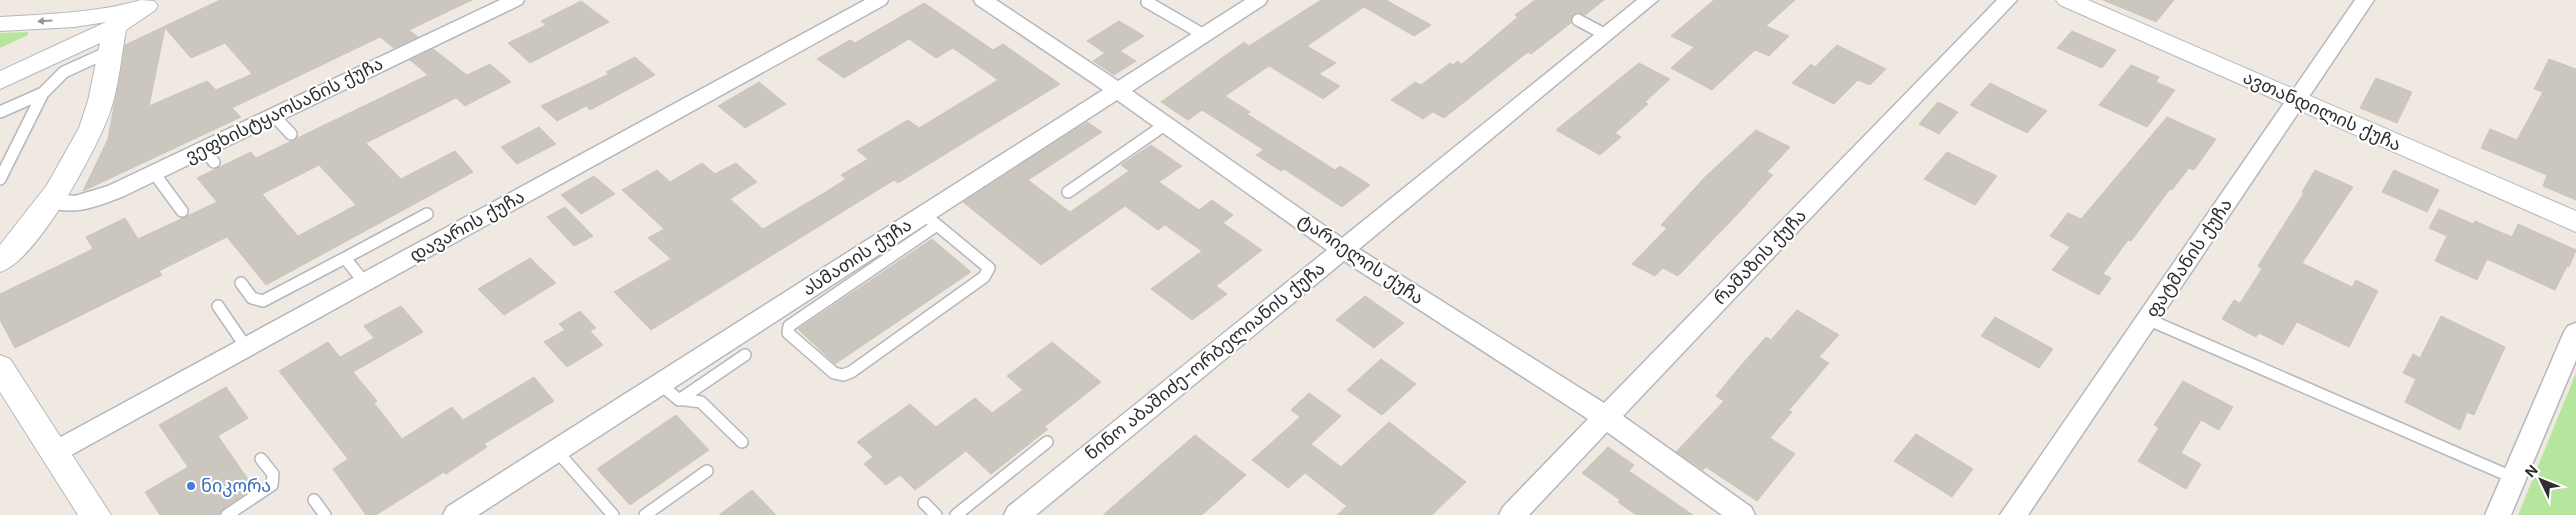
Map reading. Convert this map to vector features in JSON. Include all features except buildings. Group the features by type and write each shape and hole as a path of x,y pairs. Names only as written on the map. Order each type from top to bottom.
{"street":[{"name":"ვეფხისტყაოსანის ქუჩა","path":"50,201 63,206 82,204 116,191 154,173 209,156 274,116 515,0"},
{"name":"დავარის ქუჩა","path":"55,452 879,0"},
{"name":"ტარიელის ქუჩა","path":"983,0 1117,90 1342,249 1605,417 1742,515"},
{"name":"ასმათის ქუჩა","path":"456,515 660,384 930,220 1117,90 1258,0"},
{"name":"ნინო აბაშიძე-ორბელიანის ქუჩა","path":"1017,515 1649,0"},
{"name":"რამაზის ქუჩა","path":"1512,515 2008,0"},
{"name":"ავთანდილის ქუჩა","path":"2068,0 2576,222"},
{"name":"ფატმანის ქუჩა","path":"2013,515 2365,0"},
{"path":"0,81 112,31 153,3"},
{"path":"0,24 74,20 112,31"},
{"path":"0,65 112,31"},
{"path":"0,262 9,254 50,201 79,153 98,111 112,31"},
{"path":"2498,515 2576,332"},
{"path":"0,367 95,515"}],"lane":[{"path":"1147,2 1204,35"},
{"path":"1578,20 1606,35"},
{"path":"0,179 43,93 64,72 112,31"},
{"path":"0,112 43,93"},
{"path":"274,116 292,134"},
{"path":"1068,192 1166,124"},
{"path":"154,173 182,211"},
{"path":"241,283 252,298 263,302 427,214"},
{"path":"930,220 989,268 984,277 851,372 842,375 834,373 788,333 787,329 791,324 930,220"},
{"path":"345,258 364,282"},
{"path":"218,306 246,347"},
{"path":"2147,319 2514,478"},
{"path":"679,400 745,355"},
{"path":"660,384 679,400 684,402 701,402 742,442"},
{"path":"956,515 1047,442"},
{"path":"556,450 613,515"},
{"path":"227,515 272,485 273,474 261,459"},
{"path":"645,515 707,471"},
{"path":"314,500 325,515"},
{"path":"924,503 936,515"}],"green space":[{"path":"28,32 28,35 0,48 0,33"},
{"path":"2576,373 2576,515 2518,515"}],"place":[{"name":"ნიკორა","path":"191,486"}]}
